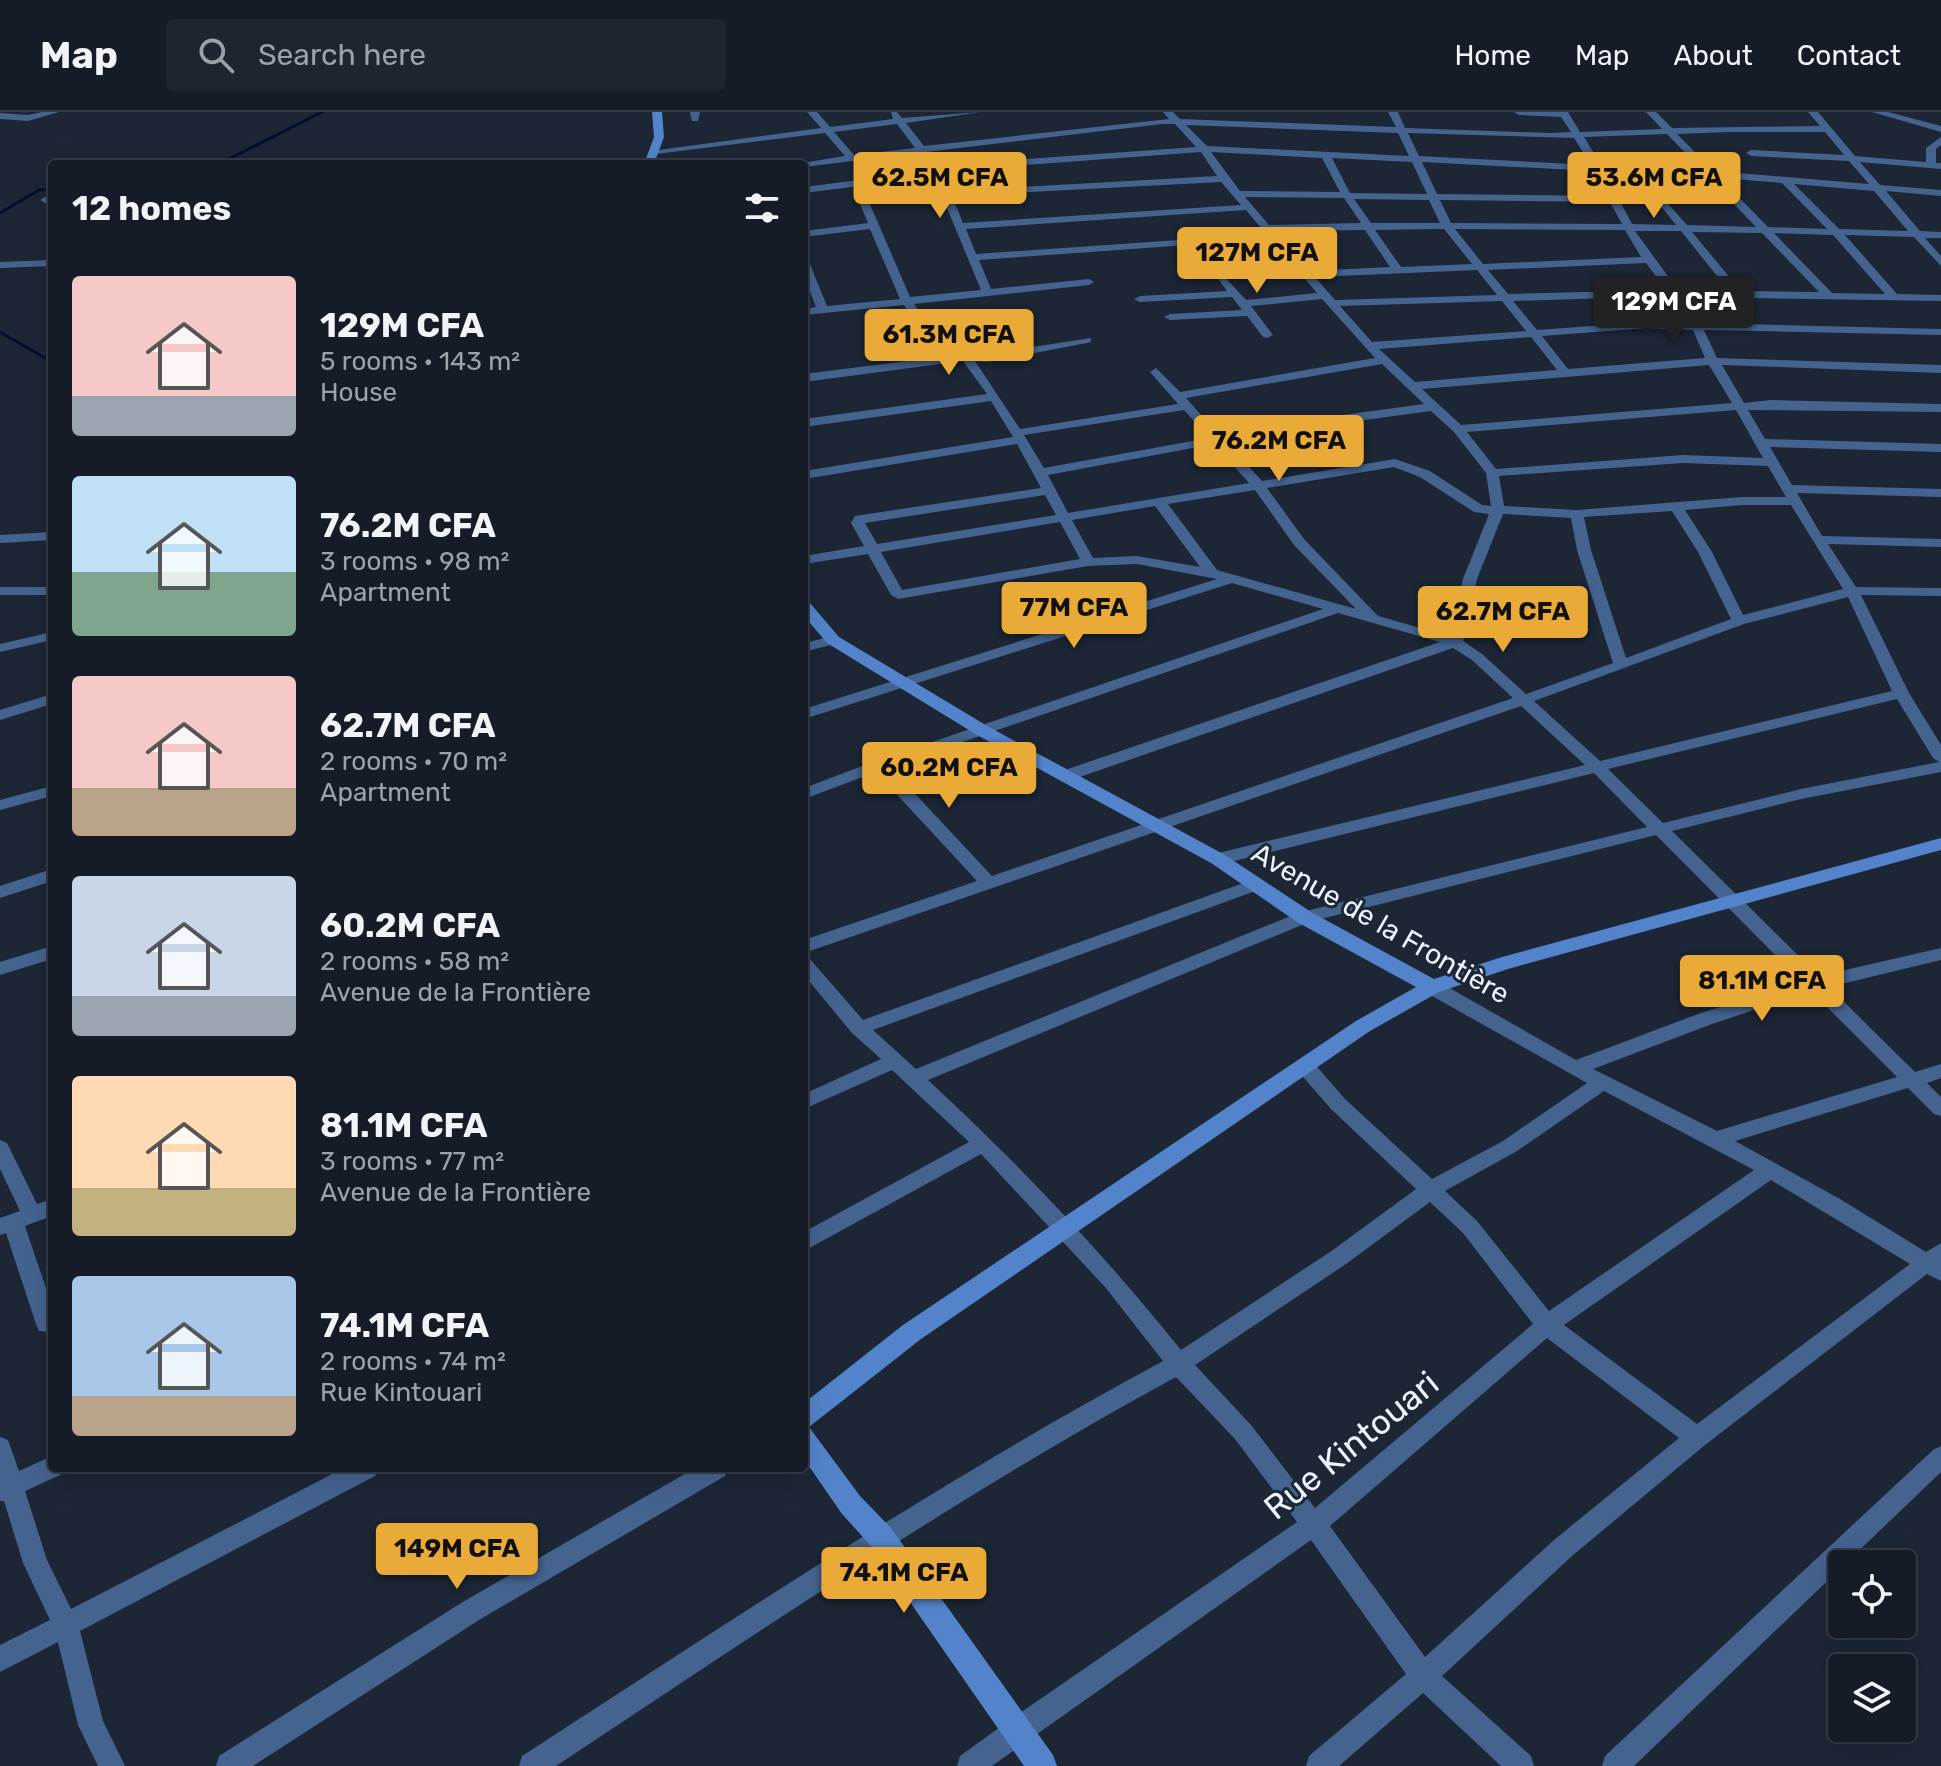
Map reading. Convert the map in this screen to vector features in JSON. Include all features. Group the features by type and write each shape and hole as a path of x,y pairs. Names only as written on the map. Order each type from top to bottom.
{"street":[{"path":"0,116 28,118 54,112"},
{"path":"651,160 656,151 657,112"},
{"path":"812,112 852,158"},
{"path":"892,112 921,149 926,175"},
{"path":"656,151 968,112 977,117"},
{"path":"1393,112 1447,226 1564,371"},
{"path":"1519,112 1563,113 1598,168 1611,199 1628,227 1697,325 1770,462 1852,591 1901,693 1941,758"},
{"path":"1651,112 1828,295"},
{"path":"1813,112 1941,263"},
{"path":"1883,113 1941,129"},
{"path":"1172,117 1204,149 1224,179 1369,346 1458,429 1492,473 1498,509 1470,579 1455,642"},
{"path":"808,163 921,149 989,136 1172,117 1578,136 1726,125 1828,129"},
{"path":"1726,125 1769,179"},
{"path":"1751,153 1852,157 1936,166 1931,148 1941,140"},
{"path":"808,190 1026,162 1204,149 1710,173 1941,193"},
{"path":"1325,154 1346,194 1396,268"},
{"path":"946,360 906,300 863,199 1224,179"},
{"path":"1785,180 1894,297"},
{"path":"1653,190 1737,293"},
{"path":"946,193 986,290"},
{"path":"1237,194 1611,199"},
{"path":"962,226 1249,207"},
{"path":"808,234 876,225"},
{"path":"974,257 1368,226 1628,227 1941,235"},
{"path":"1308,274 1649,260"},
{"path":"0,265 48,263"},
{"path":"808,272 822,309"},
{"path":"1221,276 1267,335"},
{"path":"808,311 986,290 1089,282"},
{"path":"1170,317 1328,299 1672,293 1941,298"},
{"path":"1140,299 1234,294"},
{"path":"1914,297 1935,325"},
{"path":"1369,346 1647,325 1935,325"},
{"path":"808,377 966,357 987,358 1087,340"},
{"path":"966,357 995,397 1088,562"},
{"path":"808,474 1018,436 1385,360"},
{"path":"1410,386 1564,371 1714,362 1941,369"},
{"path":"1156,372 1258,485 1299,542 1375,621"},
{"path":"808,422 995,397"},
{"path":"1458,429 1771,404 1941,408"},
{"path":"1040,473 1298,425 1432,407"},
{"path":"1762,443 1941,448"},
{"path":"1492,473 1683,459 1770,462"},
{"path":"808,559 1395,463 1425,474 1479,509 1577,514 1792,495 1941,493"},
{"path":"1047,491 860,519 858,523 898,595 1088,562 1137,560 1212,573 1455,642 1477,657 1596,766 1941,1109"},
{"path":"1159,502 1212,573"},
{"path":"1676,506 1705,552 1739,621"},
{"path":"1577,514 1584,550 1621,664"},
{"path":"0,539 48,536"},
{"path":"1818,540 1941,543"},
{"path":"808,713 1231,579"},
{"path":"0,591 48,591"},
{"path":"808,946 1157,828 1739,621 1852,591 1941,592"},
{"path":"808,792 879,765 1337,609"},
{"name":"Avenue de la Frontière","path":"808,611 833,640 983,731 1218,859 1304,917 1575,1068 1715,1139 1936,1263"},
{"path":"0,648 48,637"},
{"path":"808,647 833,640"},
{"path":"1065,776 1455,642"},
{"path":"1218,859 1901,693"},
{"path":"0,715 48,700"},
{"path":"879,765 989,883"},
{"path":"912,1079 1304,917 1801,794 1941,767"},
{"path":"0,805 48,792"},
{"path":"808,1415 912,1332 1363,1026 1432,987 1502,964 1941,844"},
{"path":"0,892 48,876"},
{"path":"859,1028 1255,885"},
{"path":"0,969 48,953"},
{"path":"1575,1068 1705,1019 1813,984 1941,954"},
{"path":"808,968 859,1028 983,1143 1113,1281 1179,1364 1243,1432 1372,1601 1423,1676 1521,1766"},
{"path":"808,1100 893,1062"},
{"path":"1305,1066 1338,1104 1470,1227 1547,1325 1697,1438"},
{"path":"1715,1139 1941,1071"},
{"path":"532,1766 881,1537 1053,1432 1179,1364 1338,1258 1432,1189 1510,1146 1603,1082"},
{"path":"808,1240 983,1143"},
{"path":"0,1148 24,1218 47,1324"},
{"name":"Rue Kintouari","path":"970,1766 1313,1525 1547,1325 1770,1170"},
{"path":"1319,1766 1563,1548 1697,1438 1936,1263"},
{"path":"808,1443 851,1505 881,1537 1042,1766"},
{"path":"0,1447 5,1490 35,1563 66,1625 91,1725 112,1766"},
{"path":"5,1490 48,1469"},
{"path":"1615,1766 1935,1469"},
{"path":"0,1659 359,1472"},
{"path":"229,1766 348,1686 624,1519 710,1472"}],"waterway":[{"path":"227,160 322,112"},
{"path":"0,213 39,190 48,189"},
{"path":"0,332 48,360"}]}
